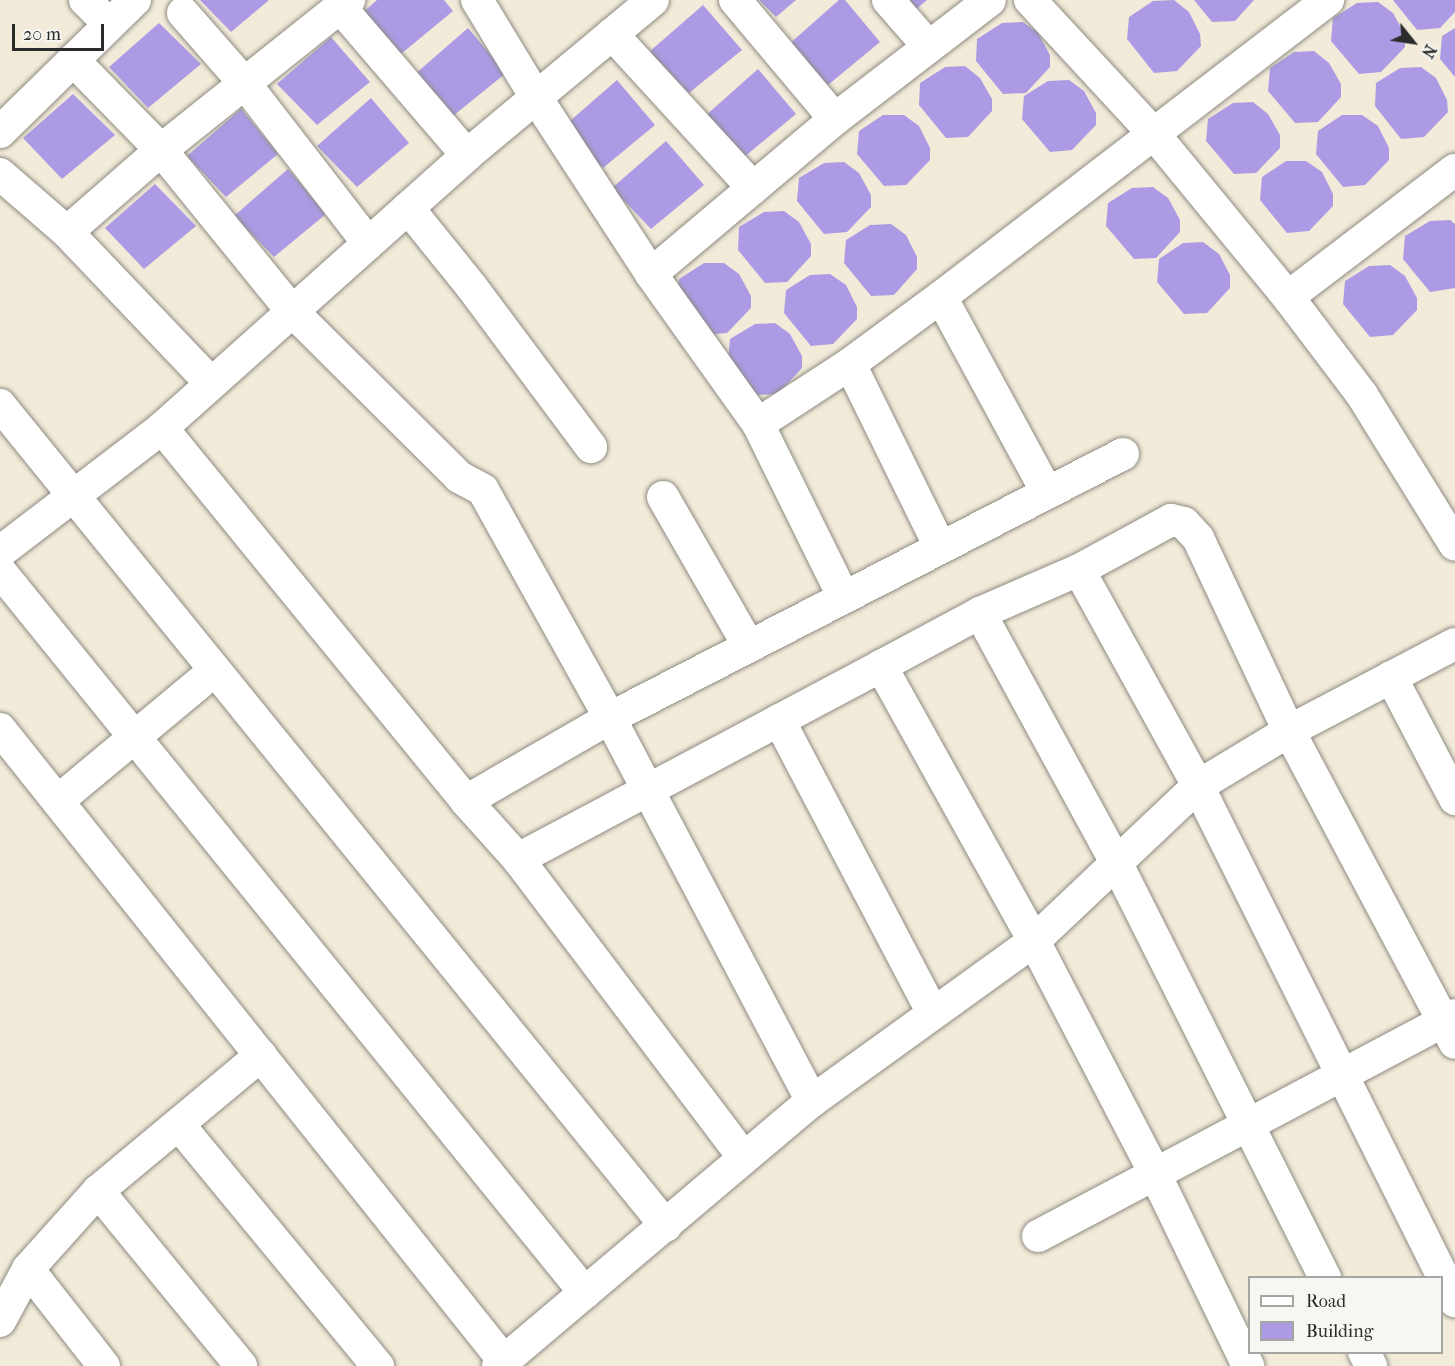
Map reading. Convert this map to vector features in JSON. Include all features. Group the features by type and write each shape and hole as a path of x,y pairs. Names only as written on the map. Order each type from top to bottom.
{"street":[{"path":"85,0 109,24"},
{"path":"0,132 135,0"},
{"path":"477,0 537,99 651,274 758,424 843,596"},
{"path":"0,552 73,493 162,428 291,309 466,155 537,99 652,0"},
{"path":"735,0 835,119"},
{"path":"888,0 929,47"},
{"path":"651,274 835,119 990,0"},
{"path":"1030,0 1154,134 1288,297 1362,394 1455,545"},
{"path":"758,424 850,364 1328,0"},
{"path":"67,232 161,150 246,85 344,4 466,155"},
{"path":"183,13 246,85 368,243"},
{"path":"612,34 753,188"},
{"path":"73,60 161,150 291,309 459,477 483,490 610,718 812,1101"},
{"path":"1288,297 1455,170"},
{"path":"0,174 67,232 211,383"},
{"path":"408,208 471,286 591,447"},
{"path":"940,297 1047,492"},
{"path":"850,364 940,547"},
{"path":"0,405 666,1226"},
{"path":"162,428 466,801 518,859 743,1156"},
{"path":"466,801 610,718 748,645 1123,454"},
{"path":"663,497 748,645"},
{"path":"518,859 980,613 1079,570 1171,520 1184,523 1198,538 1290,731 1451,1026 1343,1075 1245,1124 1038,1236"},
{"path":"1079,570 1198,786 1443,1276"},
{"path":"0,571 132,737 585,1293"},
{"path":"980,613 1116,862 1245,1124 1324,1276"},
{"path":"0,729 59,800 501,1363 666,1226 743,1156 812,1101 932,1012 1034,941 1198,786 1290,731 1455,644"},
{"path":"881,666 1034,941 1154,1172 1248,1366"},
{"path":"59,800 214,671"},
{"path":"1391,677 1455,799"},
{"path":"779,720 932,1012"},
{"path":"0,1322 28,1269 98,1191 261,1056"},
{"path":"179,1125 378,1366"},
{"path":"98,1191 241,1366"},
{"path":"28,1269 104,1366"},
{"path":"1443,1277 1455,1301"}],"building":[{"path":"200,0 269,0 231,32"},
{"path":"377,0 444,0 453,11 401,54 361,14"},
{"path":"759,0 796,0 776,17"},
{"path":"839,0 845,0 880,42 828,85 788,45"},
{"path":"906,0 927,0 915,10"},
{"path":"1174,0 1189,12 1200,34 1201,46 1177,71 1154,73 1127,39 1129,17 1153,1"},
{"path":"1194,0 1254,0 1235,21 1212,22"},
{"path":"1393,0 1455,0 1455,12 1440,28 1417,30"},
{"path":"1378,2 1393,13 1405,35 1405,47 1381,72 1359,74 1331,41 1333,18 1357,3"},
{"path":"703,5 742,50 689,93 649,52"},
{"path":"1023,22 1038,33 1050,55 1050,67 1026,93 1003,94 976,61 977,39 1002,23"},
{"path":"159,23 201,64 148,108 109,67"},
{"path":"468,28 506,73 453,116 414,75"},
{"path":"1455,28 1455,77 1440,59 1442,36"},
{"path":"331,37 370,82 317,125 277,84"},
{"path":"1314,51 1329,63 1341,84 1341,97 1318,122 1295,123 1268,91 1270,68 1294,52"},
{"path":"965,66 980,78 992,99 992,111 968,137 946,138 919,105 920,83 945,67"},
{"path":"1421,67 1436,78 1447,100 1448,112 1424,137 1401,139 1375,106 1376,83 1400,68"},
{"path":"758,69 796,114 743,158 704,117"},
{"path":"617,80 655,125 603,168 563,127"},
{"path":"1069,80 1084,91 1096,113 1096,125 1072,150 1050,152 1022,119 1024,96 1048,81"},
{"path":"73,94 115,135 62,179 23,138"},
{"path":"371,98 409,143 357,187 317,146"},
{"path":"1253,102 1268,114 1280,135 1280,148 1256,173 1234,174 1206,141 1208,119 1233,103"},
{"path":"241,109 278,154 226,197 187,156"},
{"path":"883,115 904,115 919,126 930,148 930,160 906,185 884,186 857,154 859,131"},
{"path":"1342,115 1362,115 1378,126 1389,148 1389,160 1365,185 1343,187 1316,154 1318,131"},
{"path":"666,141 704,185 651,229 612,188"},
{"path":"1286,161 1306,161 1322,172 1333,194 1333,206 1309,231 1287,233 1260,200 1262,177"},
{"path":"844,162 859,173 871,195 871,207 847,232 824,234 797,201 799,178 824,163"},
{"path":"288,169 326,214 274,257 234,216"},
{"path":"155,184 196,226 144,269 105,228"},
{"path":"1153,187 1168,198 1180,220 1180,232 1156,258 1134,259 1106,226 1108,203 1132,188"},
{"path":"784,211 799,222 811,244 811,256 787,282 765,283 738,250 739,227 764,212"},
{"path":"1450,220 1455,224 1455,288 1430,292 1403,259 1405,236 1430,221"},
{"path":"891,224 906,235 917,257 917,269 894,295 871,296 844,263 846,240 870,225"},
{"path":"1203,242 1219,254 1230,275 1230,288 1207,313 1184,314 1157,282 1159,259 1183,243"},
{"path":"704,263 724,263 739,274 751,296 751,308 727,333 705,335 677,302 679,279"},
{"path":"1390,265 1405,276 1417,298 1417,310 1393,335 1370,337 1343,304 1345,281 1369,266"},
{"path":"830,274 846,285 857,307 857,319 833,344 811,346 784,313 786,290 810,275"},
{"path":"775,323 790,334 802,356 802,368 778,394 755,395 728,362 730,339 755,324"}]}
